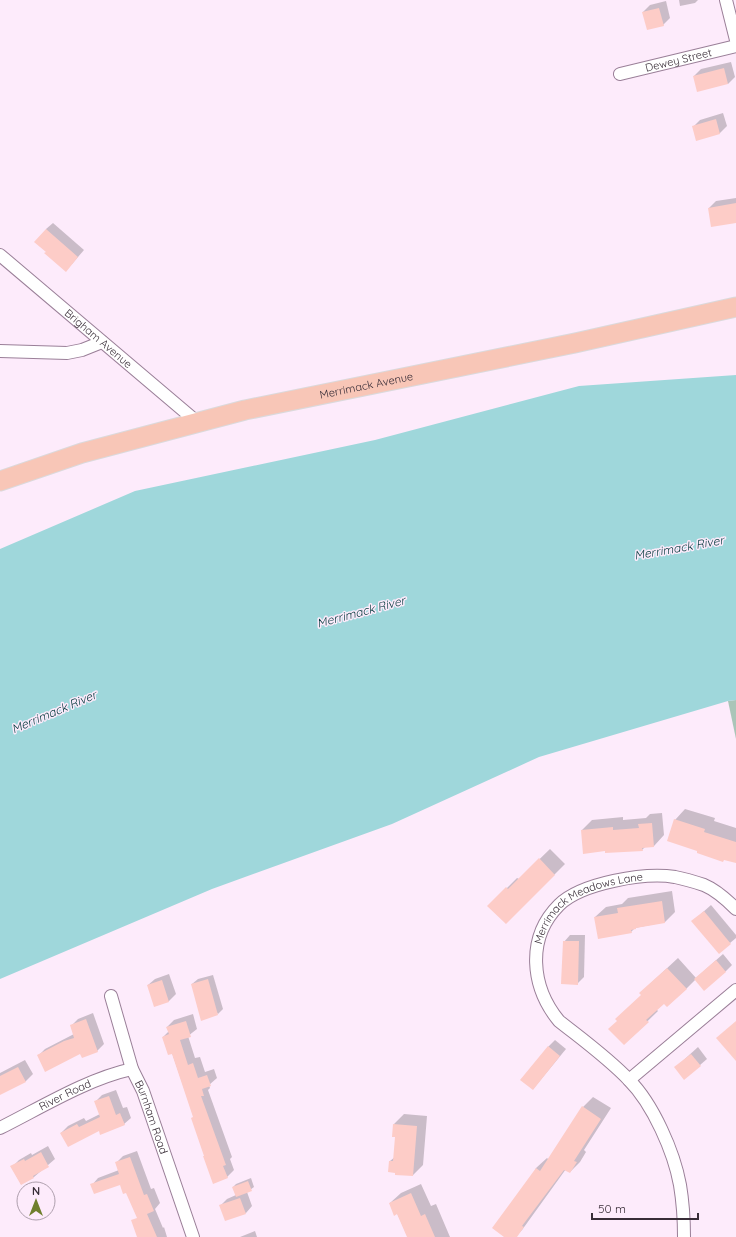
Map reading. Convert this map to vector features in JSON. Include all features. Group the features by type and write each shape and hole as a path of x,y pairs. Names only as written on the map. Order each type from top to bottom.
{"main road":[{"name":"Merrimack Avenue","path":"0,480 82,453 245,410 575,343 736,307"}],"street":[{"path":"726,0 736,40"},
{"name":"Dewey Street","path":"620,74 736,46"},
{"name":"Brigham Avenue","path":"0,255 198,422"},
{"path":"0,351 67,352 82,350 102,342"},
{"name":"Merrimack Meadows Lane","path":"684,1237 684,1210 674,1160 653,1113 643,1096 629,1080 559,1020 550,1010 544,998 537,975 536,959 538,943 542,930 549,917 560,904 574,894 590,887 612,882 656,876 674,877 705,886 716,892 736,909"},
{"path":"629,1080 736,990"},
{"name":"Burnham Road","path":"111,996 132,1069 143,1091 193,1237"},
{"name":"River Road","path":"0,1128 95,1080 114,1073 132,1069"}],"green space":[{"path":"736,700 736,739 728,701"}],"water":[{"name":"Merrimack River","path":"736,375 736,700 728,701 539,757 392,824 212,889 0,979 0,549 135,491 375,440 579,386"}],"building":[{"path":"659,8 664,26 647,30 642,12"},
{"path":"724,68 728,84 697,92 693,76"},
{"path":"716,119 720,134 696,141 692,126"},
{"path":"736,203 736,223 711,227 708,208"},
{"path":"46,229 78,257 66,272 34,242"},
{"path":"674,819 705,829 704,832 736,842 736,863 724,860 723,862 667,841"},
{"path":"652,823 654,847 642,848 643,851 605,853 605,851 583,854 581,830 613,827 613,830 639,828 638,824"},
{"path":"539,858 555,875 506,924 487,906 506,887 508,889"},
{"path":"662,901 665,923 636,928 631,930 632,933 598,939 594,917 618,913 617,908"},
{"path":"704,911 731,944 719,954 691,921"},
{"path":"563,941 579,941 578,985 561,984"},
{"path":"716,960 726,972 704,991 694,979"},
{"path":"667,968 687,989 667,1007 664,1004 646,1020 649,1022 624,1045 608,1029 617,1021 615,1019 641,995 639,993"},
{"path":"208,979 218,1015 201,1021 191,984"},
{"path":"162,980 169,1002 154,1007 147,985"},
{"path":"86,1019 98,1052 82,1058 80,1054 45,1072 37,1055 64,1041 74,1038 70,1025"},
{"path":"186,1021 191,1037 180,1040 188,1065 193,1063 198,1078 207,1075 211,1086 202,1089 204,1096 201,1096 226,1165 223,1166 228,1178 213,1184 172,1054 168,1055 162,1037 169,1034 166,1027"},
{"path":"736,1021 736,1061 716,1038"},
{"path":"548,1046 560,1056 533,1090 520,1080"},
{"path":"691,1054 701,1066 684,1080 674,1067"},
{"path":"18,1067 26,1082 0,1095 0,1076"},
{"path":"109,1096 116,1115 120,1113 125,1125 100,1135 99,1131 68,1147 60,1133 77,1124 79,1127 100,1117 94,1101"},
{"path":"582,1106 601,1119 574,1161 577,1162 570,1173 564,1170 522,1226 524,1227 517,1237 504,1237 492,1228 536,1168 540,1171"},
{"path":"393,1124 417,1126 413,1176 395,1175 395,1173 388,1172 389,1161 393,1161 395,1137 392,1137"},
{"path":"41,1152 49,1167 33,1176 34,1178 28,1181 19,1181 10,1166 24,1159 25,1161"},
{"path":"130,1157 144,1195 147,1194 154,1211 147,1214 157,1237 137,1237 131,1220 137,1218 126,1193 123,1194 120,1185 94,1194 90,1184 119,1174 115,1162"},
{"path":"248,1181 252,1191 236,1197 232,1187"},
{"path":"411,1193 421,1216 425,1214 435,1237 407,1237 397,1214 394,1216 389,1203"},
{"path":"240,1198 246,1214 225,1221 219,1205"}]}
